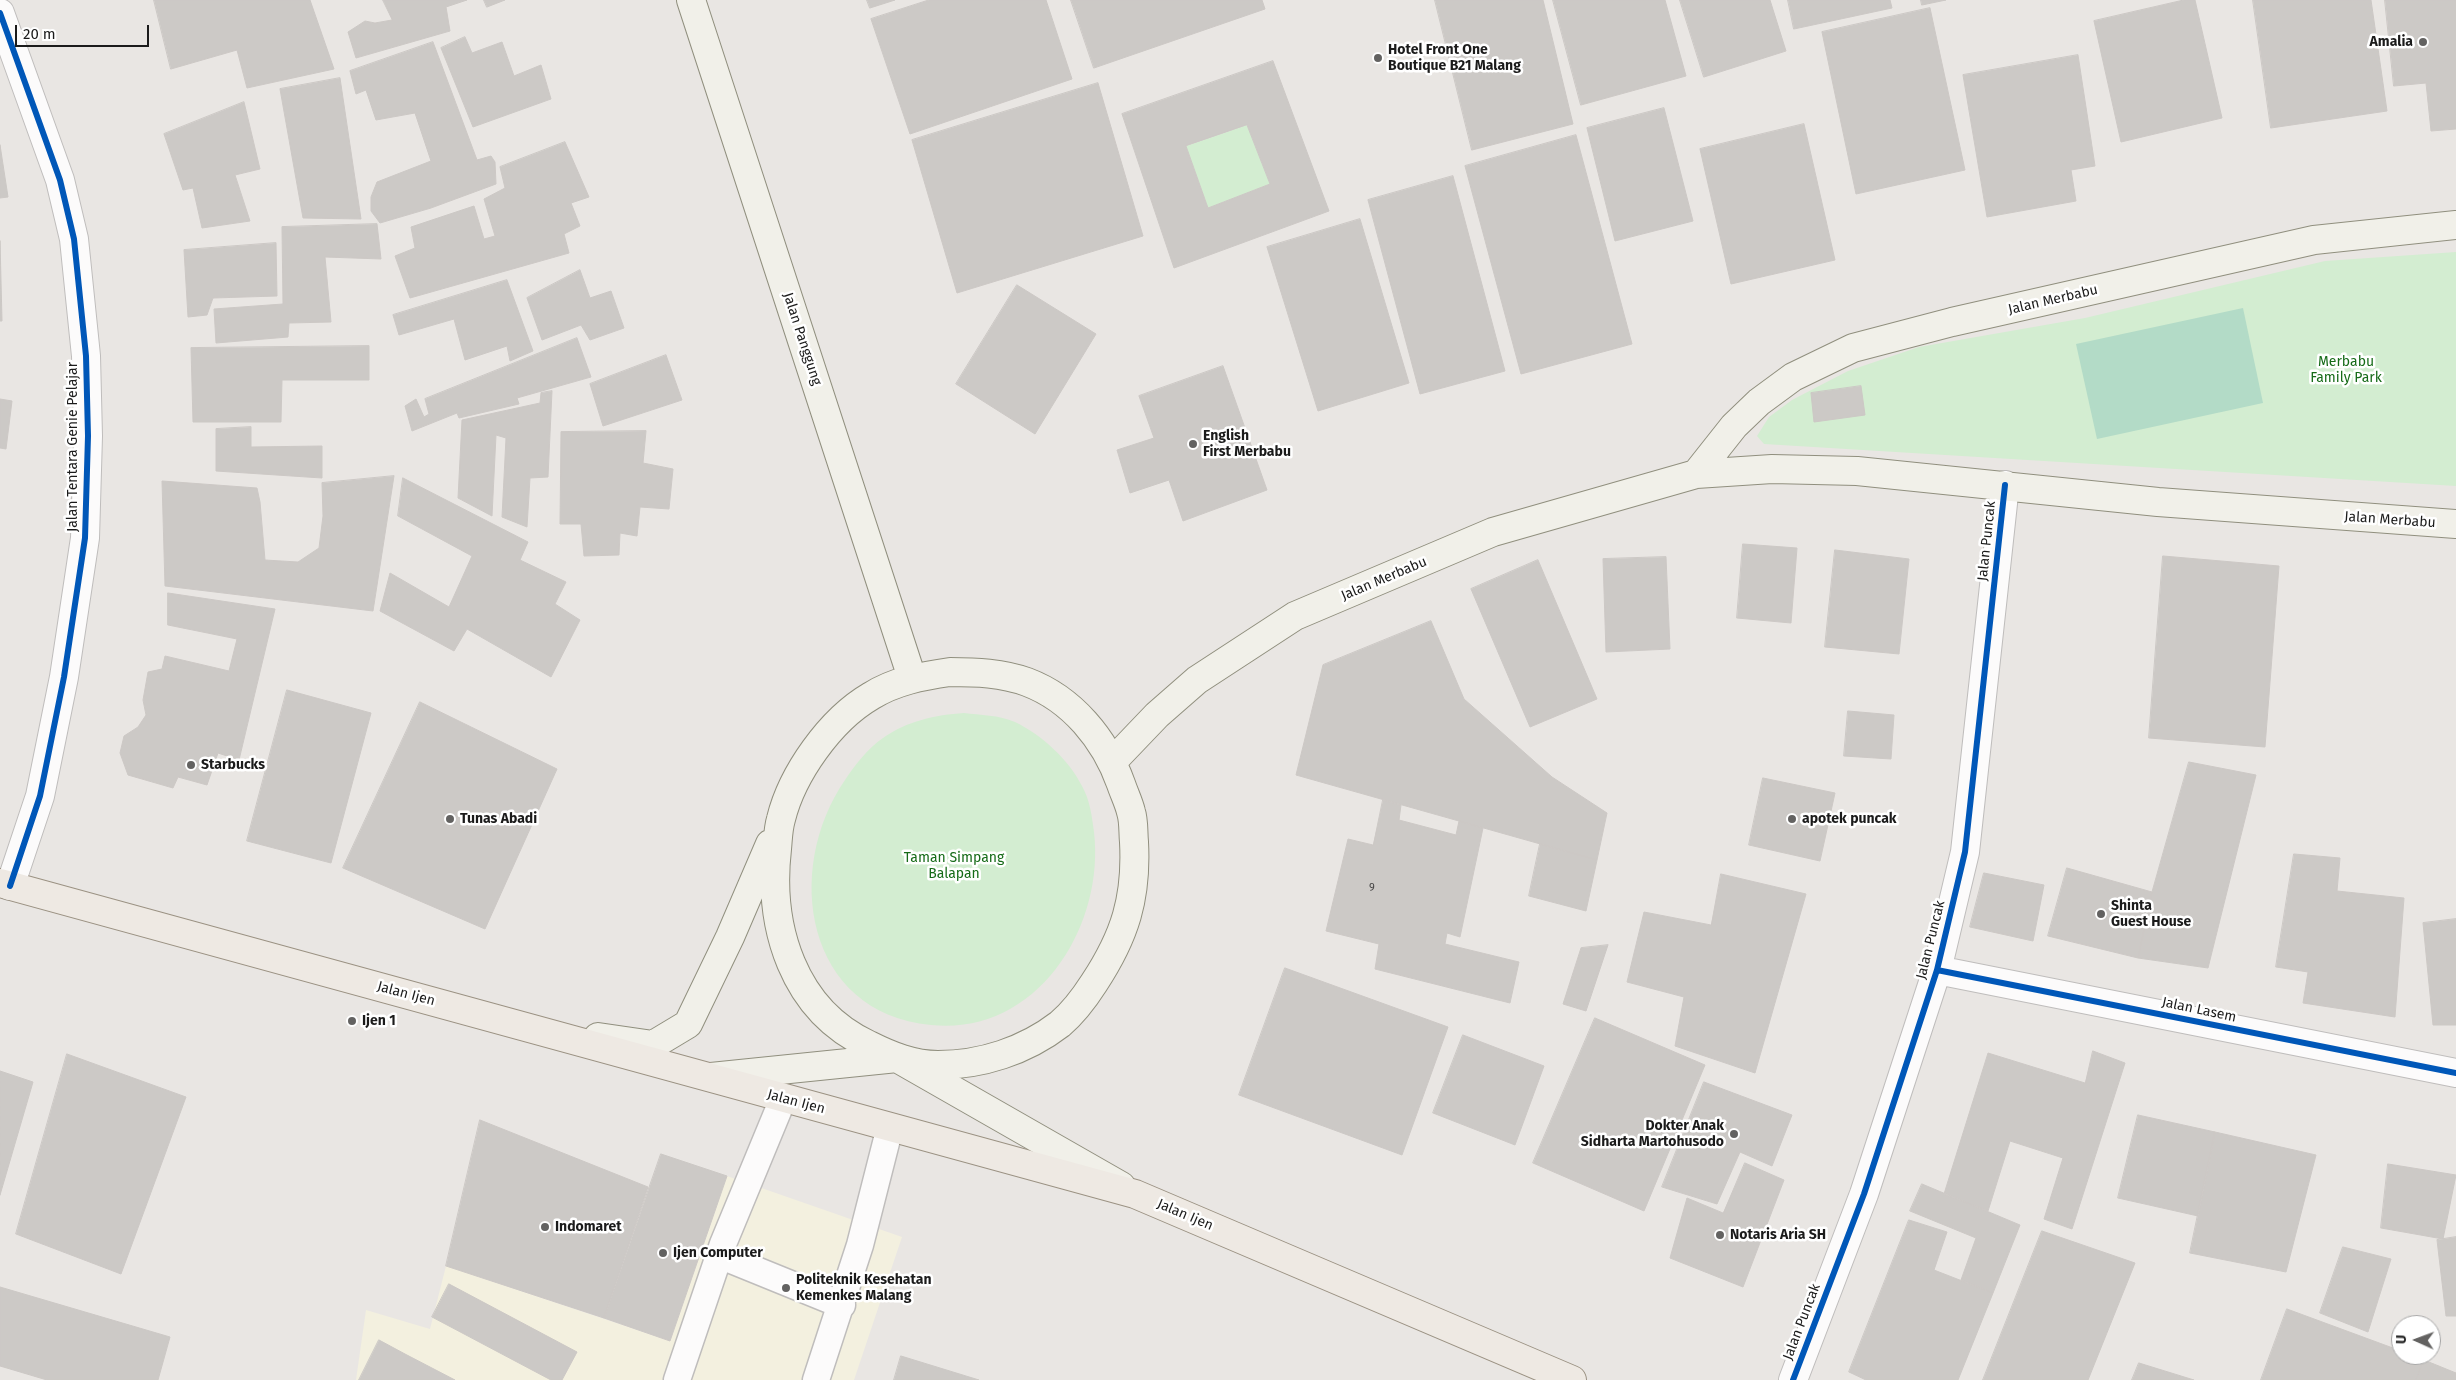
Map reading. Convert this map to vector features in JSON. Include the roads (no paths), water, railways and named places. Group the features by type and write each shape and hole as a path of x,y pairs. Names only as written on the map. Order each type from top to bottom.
{"main road":[{"name":"Jalan Panggung","path":"692,0 912,678"},
{"name":"Jalan Merbabu","path":"1696,474 1734,426 1759,402 1793,376 1853,348 1952,322 2314,240 2456,225"},
{"name":"Jalan Merbabu","path":"1113,761 1157,715 1197,680 1295,616 1493,532 1696,474 1772,469 1857,471 2158,502 2456,524"},
{"path":"529,1027 652,1045 688,1024 730,937 795,784 812,752 838,723 870,696 912,678 950,672 986,672 1028,682 1063,702 1096,734 1113,761 1132,814 1135,871 1125,927 1110,959 1086,995 1061,1023 1011,1053 961,1064 934,1065 897,1058 708,1078"},
{"path":"780,819 774,873 776,912 783,944 794,972 808,995 825,1015 857,1040 897,1058 1135,1194"},
{"name":"Jalan Ijen","path":"5,885 1135,1194 1572,1380"}],"street":[{"name":"Jalan Tentara Genie Pelajar","path":"0,13 60,180 74,239 86,356 88,436 85,538 64,678 40,796 5,885"},
{"name":"Jalan Puncak","path":"1793,1380 1864,1194 1937,970 1964,852 2006,485"},
{"name":"Jalan Lasem","path":"1937,970 2456,1073"}],"lane":[{"path":"677,1380 719,1255 783,1099"},
{"path":"816,1380 842,1305 890,1128"},
{"path":"719,1255 842,1305"}],"place":[{"name":"Amalia","path":"2423,42"},
{"name":"Hotel Front One Boutique B21 Malang","path":"1378,58"},
{"name":"English First Merbabu","path":"1193,444"},
{"name":"Starbucks","path":"191,765"},
{"name":"Tunas Abadi","path":"450,819"},
{"name":"apotek puncak","path":"1792,819"},
{"name":"Shinta Guest House","path":"2101,914"},
{"name":"Ijen 1","path":"352,1021"},
{"name":"Dokter Anak Sidharta Martohusodo","path":"1734,1134"},
{"name":"Indomaret","path":"545,1227"},
{"name":"Notaris Aria SH","path":"1720,1235"},
{"name":"Ijen Computer","path":"663,1253"},
{"name":"Politeknik Kesehatan Kemenkes Malang","path":"786,1288"}],"park label":[{"name":"Merbabu Family Park","path":"2346,370"},
{"name":"Taman Simpang Balapan","path":"954,866"}]}
